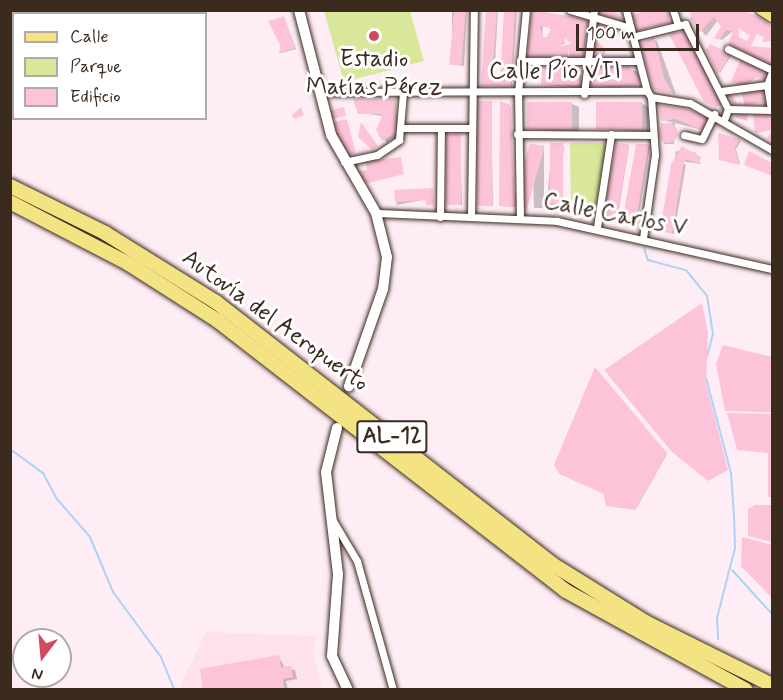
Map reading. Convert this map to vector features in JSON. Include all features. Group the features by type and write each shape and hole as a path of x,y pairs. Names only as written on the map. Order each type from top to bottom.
{"highway":[{"name":"Autovía del Aeropuerto","path":"10,186 105,233 216,302 552,564 646,623 772,685"},
{"name":"Autovía del Aeropuerto","path":"10,202 129,264 218,321 566,591 746,690"}],"main road":[{"path":"761,10 772,17"}],"street":[{"path":"299,10 341,162 376,213 387,271 350,386"},
{"path":"471,216 469,128 474,10"},
{"path":"520,218 518,93 526,10"},
{"path":"570,10 593,14 627,27"},
{"path":"626,10 627,27 649,94 653,135 654,168 644,238"},
{"path":"673,10 678,25"},
{"path":"584,94 585,62 593,14"},
{"path":"632,38 678,25 691,30 728,109 724,120"},
{"path":"728,49 772,71 767,85 772,110 728,109"},
{"path":"520,61 638,61"},
{"path":"721,91 767,85"},
{"name":"Calle Pío VII","path":"321,92 649,94 690,103 714,114 772,150"},
{"path":"341,162 377,155 399,140 402,128 403,92"},
{"path":"684,135 702,139 714,114"},
{"path":"402,128 469,128"},
{"path":"440,217 441,128"},
{"path":"517,134 653,135"},
{"path":"597,227 611,135"},
{"name":"Calle Carlos V","path":"376,213 520,218 597,227 772,269"},
{"path":"337,428 326,472 338,574 332,656 348,690"},
{"path":"332,519 357,561 393,690"}],"shaded area":[{"path":"206,632 316,636 313,655 323,689 178,690"}],"green space":[{"name":"Estadio Matías Pérez","path":"324,11 410,11 424,61 344,82"},
{"path":"570,143 607,143 595,215 571,212"}],"building":[{"path":"68,10 86,10 88,12 69,12"},
{"path":"454,10 466,11 461,66 449,65"},
{"path":"486,10 497,10 492,81 500,81 504,10 515,10 511,86 481,86"},
{"path":"532,10 587,19 582,58 570,58 568,48 568,57 527,57","holes":["540,25 551,29 547,37 543,37","565,38 571,44 558,47 564,44"]},
{"path":"598,10 614,10 625,22 597,14"},
{"path":"648,10 668,10 669,23 630,33 627,16"},
{"path":"689,10 745,10 772,26 772,41 762,42 764,37 757,34 751,46 772,48 772,66 728,44 733,31 726,30 719,40 714,38 721,27 714,17 698,34","holes":["739,28 750,36 747,41 739,37"]},
{"path":"284,16 295,48 278,53 281,47 268,21"},
{"path":"595,22 612,27 611,32 592,32"},
{"path":"685,31 722,104 716,107 704,102 669,34"},
{"path":"654,37 664,78 673,93 653,90 640,44"},
{"path":"596,43 602,45 604,51 602,57 596,59 590,57 588,51 590,45"},
{"path":"710,44 731,54 718,74 706,50"},
{"path":"741,59 770,72 766,81 757,77 742,86 731,81"},
{"path":"541,66 580,66 580,85 541,85"},
{"path":"589,66 629,67 640,80 636,87 588,86"},
{"path":"764,88 768,108 761,102 745,106 742,94"},
{"path":"727,91 730,91 738,106 733,105"},
{"path":"353,99 396,99 396,132 382,141 376,130 383,114 358,114"},
{"path":"477,101 492,101 492,206 477,206"},
{"path":"500,101 511,106 514,207 499,206"},
{"path":"527,102 572,102 572,129 527,129"},
{"path":"596,102 642,102 642,129 596,129"},
{"path":"658,105 688,109 711,119 705,131 675,119 662,121"},
{"path":"301,107 304,115 294,119 292,115"},
{"path":"344,107 346,116 332,119 330,110"},
{"path":"734,111 748,112 747,121 735,117"},
{"path":"753,112 772,113 772,130 755,133"},
{"path":"347,119 356,153 345,157 333,122"},
{"path":"361,122 378,146 372,150 358,137"},
{"path":"668,123 675,126 678,133 675,140 668,143 661,140 658,133 661,126"},
{"path":"772,131 772,142 767,138"},
{"path":"718,133 740,139 735,147 739,165 719,160"},
{"path":"446,134 461,134 461,205 446,205"},
{"path":"530,143 544,147 527,210 512,205"},
{"path":"550,143 563,143 563,203 550,203"},
{"path":"616,143 628,144 628,150 616,221 603,218"},
{"path":"636,144 649,144 635,226 623,223 623,217"},
{"path":"682,146 701,157 699,164 686,159 683,166 672,234 660,231 671,164"},
{"path":"749,151 772,163 772,176 744,165"},
{"path":"401,157 404,174 369,183 361,182 350,164 357,163 359,171 367,170 366,161"},
{"path":"433,188 434,205 426,205 426,200 395,202 394,190"},
{"path":"702,303 708,333 706,383 728,470 708,481 672,452 604,370"},
{"path":"723,345 772,357 772,412 725,411 716,364"},
{"path":"595,367 667,453 635,510 606,506 604,494 559,474 554,465"},
{"path":"727,413 772,414 772,497 768,497 768,453 737,450"},
{"path":"755,505 772,505 772,542 748,536 748,509"},
{"path":"742,537 772,545 772,598 741,566"},
{"path":"279,655 281,667 291,666 293,677 283,679 284,690 203,690 200,669"}],"waterway":[{"path":"644,248 648,260 686,270 707,296 713,334 707,357"},
{"path":"706,378 731,473 734,516 735,548 717,618 718,639"},
{"path":"10,449 43,473 57,499 90,537 113,592 161,657 174,690"},
{"path":"732,570 772,614"}],"place":[{"name":"Estadio Matías Pérez","path":"374,36"}]}
